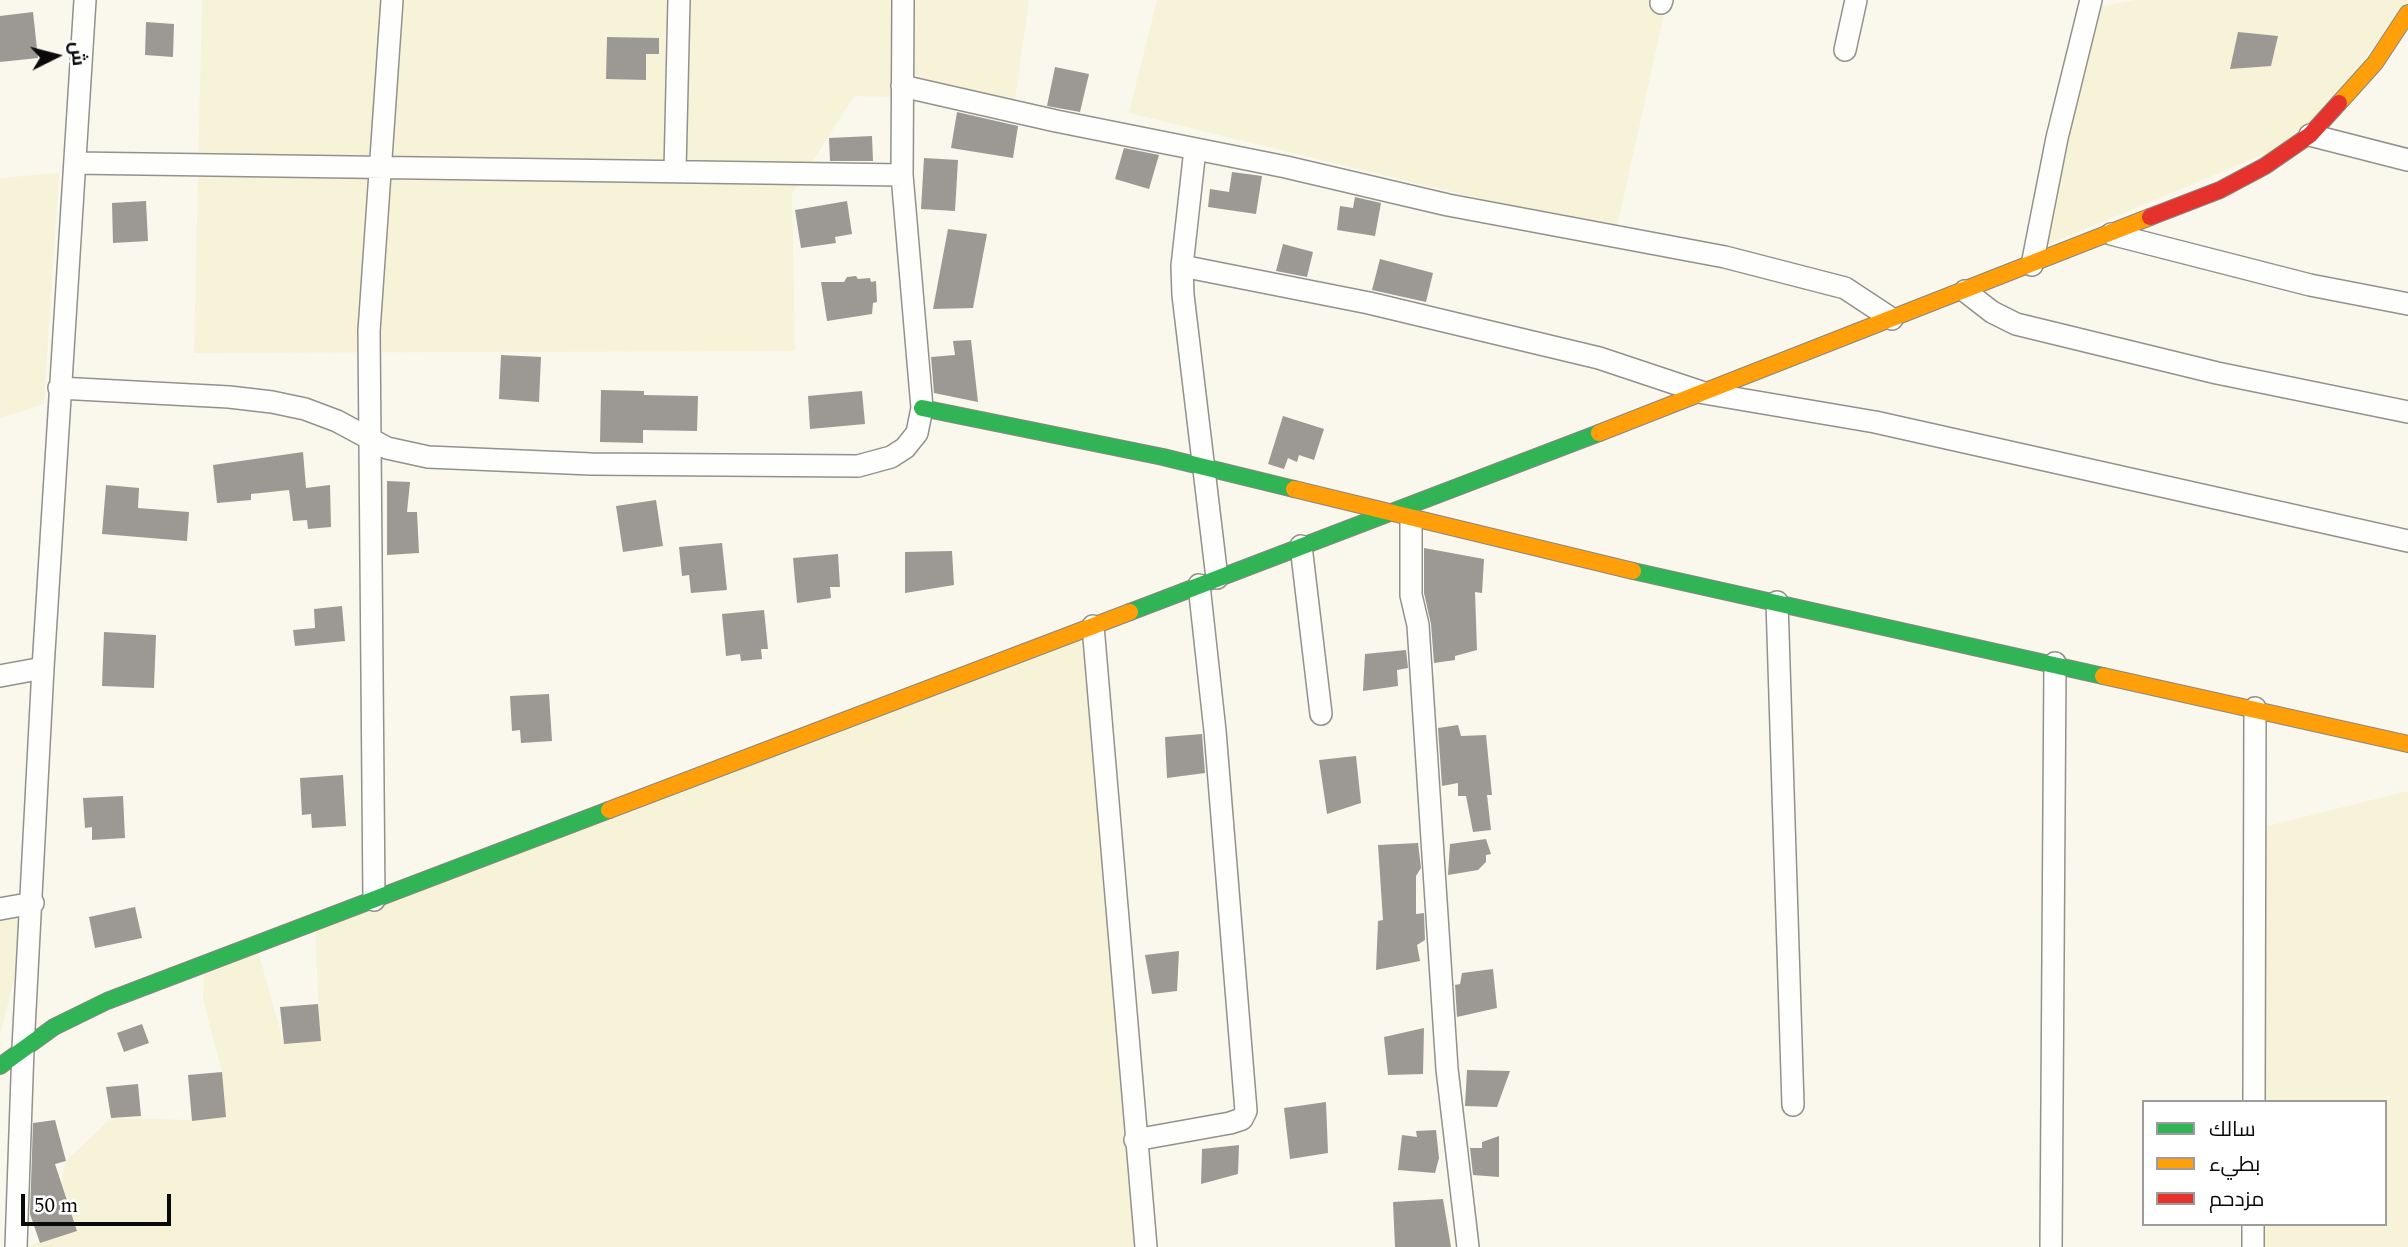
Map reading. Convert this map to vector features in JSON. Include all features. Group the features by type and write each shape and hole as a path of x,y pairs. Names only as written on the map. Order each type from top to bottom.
{"street":[{"path":"16,1247 23,1048 33,903 43,668 85,0"},
{"path":"374,900 369,331 392,0"},
{"path":"675,171 679,0"},
{"path":"60,388 272,402 305,409 337,421 370,441 400,453 461,459 591,464 858,466 891,457 905,448 917,433 922,408 902,175 903,0"},
{"path":"1845,51 1856,0"},
{"path":"2032,265 2057,138 2091,0"},
{"path":"0,1066 54,1027 107,1001 1704,393 2220,190 2265,166 2310,135 2375,63 2408,13"},
{"path":"902,86 1448,205 1725,257 1844,288 1892,319"},
{"path":"2310,135 2408,160"},
{"path":"1135,1140 1230,1124 1242,1119 1246,1111 1215,731 1203,467 1186,338 1182,266 1195,149"},
{"path":"75,163 902,175"},
{"path":"2111,234 2310,285 2408,304"},
{"path":"1182,266 1369,303 1599,358 1704,393 1875,422 2408,541"},
{"path":"1965,291 1992,312 2016,324 2217,373 2408,412"},
{"path":"922,408 1203,467 1411,518 2408,744"},
{"path":"1411,518 1411,595 1418,625 1447,1069 1468,1247"},
{"path":"1301,545 1321,714"},
{"path":"1777,602 1793,1105"},
{"path":"1093,626 1146,1247"},
{"path":"2051,1247 2055,663"},
{"path":"0,676 43,668"},
{"path":"2254,1100 2255,708"},
{"path":"0,909 33,903"},
{"path":"2253,1226 2253,1247"}],"shaded area":[{"path":"202,0 1029,0 1015,100 854,96 792,194 795,351 194,353"},
{"path":"1157,0 1667,0 1616,232 1129,113"},
{"path":"2135,0 2408,0 2310,135 2035,250 2098,7"},
{"path":"59,173 44,404 0,418 0,178"},
{"path":"1093,626 1141,1247 24,1247 77,1231 61,1183 66,1161 111,1118 192,1120 222,1072 203,999 204,964 256,944 284,1044 320,1041 315,922"},
{"path":"2408,791 2408,1247 2254,1247 2255,1226 2387,1226 2387,1100 2259,1100 2267,826"},
{"path":"33,903 0,1036 0,909"}],"building":[{"path":"33,12 38,58 0,62 0,16"},
{"path":"146,22 174,24 173,57 145,55"},
{"path":"2238,32 2278,36 2271,66 2230,69"},
{"path":"607,37 659,38 659,54 646,54 646,80 606,79"},
{"path":"1055,67 1089,74 1080,112 1047,106"},
{"path":"957,112 1018,126 1013,158 951,148"},
{"path":"872,136 873,161 830,161 829,138"},
{"path":"1124,148 1159,155 1149,189 1115,179"},
{"path":"924,158 958,160 955,211 921,209"},
{"path":"1232,172 1262,176 1256,214 1208,207 1210,189 1229,192"},
{"path":"1355,197 1381,203 1375,236 1337,230 1340,206 1353,208"},
{"path":"146,201 148,241 113,243 112,203"},
{"path":"847,201 852,234 835,237 836,243 801,248 795,210"},
{"path":"948,229 987,234 973,308 933,309"},
{"path":"1283,244 1313,252 1307,277 1276,271"},
{"path":"1380,259 1433,273 1426,302 1372,290"},
{"path":"856,276 858,279 870,278 871,282 876,281 877,302 873,303 872,314 827,321 821,282 844,282 847,277"},
{"path":"971,340 978,402 934,393 931,357 955,355 953,341"},
{"path":"501,355 541,357 539,402 499,399"},
{"path":"601,390 644,391 644,395 698,396 697,431 643,430 643,443 600,442"},
{"path":"862,391 865,424 810,429 808,396"},
{"path":"1283,416 1324,429 1314,460 1299,455 1297,462 1288,458 1284,469 1268,464"},
{"path":"303,452 306,488 330,485 331,527 308,529 307,520 293,521 289,490 251,494 251,500 217,503 213,465"},
{"path":"387,481 410,482 407,512 417,512 419,553 387,555"},
{"path":"106,485 139,488 138,508 189,512 187,541 102,534"},
{"path":"656,500 663,546 623,552 616,506"},
{"path":"722,543 727,590 691,593 689,575 682,576 679,547"},
{"path":"1424,548 1484,559 1482,593 1475,592 1477,650 1455,656 1455,660 1434,663 1431,624 1424,593"},
{"path":"952,551 954,585 905,593 905,552"},
{"path":"838,554 840,587 830,587 831,598 797,603 793,558"},
{"path":"342,606 345,641 295,646 293,630 315,628 314,609"},
{"path":"764,610 768,649 761,649 762,659 741,661 740,654 726,656 722,614"},
{"path":"104,632 156,635 154,688 102,686"},
{"path":"1406,650 1408,668 1397,670 1398,686 1363,691 1365,654"},
{"path":"549,694 552,741 521,743 520,730 512,731 510,696"},
{"path":"1458,725 1461,736 1486,735 1492,795 1487,795 1491,830 1473,832 1466,796 1458,796 1458,783 1442,786 1438,728"},
{"path":"1202,734 1205,773 1167,778 1165,737"},
{"path":"1356,756 1361,803 1327,814 1319,760"},
{"path":"343,775 346,826 312,828 311,814 302,815 300,778"},
{"path":"123,796 125,838 92,840 92,827 85,828 83,798"},
{"path":"1486,839 1491,854 1486,855 1486,862 1478,870 1448,875 1450,844"},
{"path":"1418,843 1421,868 1416,876 1416,914 1424,913 1425,940 1417,945 1420,961 1376,970 1378,921 1383,920 1378,845"},
{"path":"135,907 142,938 95,948 89,917"},
{"path":"1179,951 1177,991 1152,994 1145,955"},
{"path":"1493,969 1497,1008 1457,1017 1455,985 1460,984 1462,973"},
{"path":"318,1004 321,1041 284,1044 280,1007"},
{"path":"142,1024 149,1043 124,1052 117,1033"},
{"path":"1424,1028 1423,1074 1388,1075 1384,1037"},
{"path":"1467,1070 1510,1071 1497,1107 1465,1106"},
{"path":"222,1072 226,1117 192,1121 188,1075"},
{"path":"138,1084 141,1116 111,1118 106,1087"},
{"path":"1326,1102 1328,1153 1290,1159 1284,1108"},
{"path":"55,1120 66,1161 55,1164 77,1231 40,1243 30,1214 33,1123"},
{"path":"1436,1130 1439,1158 1435,1173 1398,1170 1402,1135 1417,1137 1416,1131"},
{"path":"1499,1136 1499,1177 1473,1175 1470,1148 1482,1148 1482,1142"},
{"path":"1239,1145 1238,1174 1201,1184 1202,1149"},
{"path":"1443,1199 1451,1247 1395,1247 1393,1202"}],"traffic: fast":[{"path":"922,408 1163,457 1294,489"},
{"path":"1130,612 1599,433"},
{"path":"1633,571 2103,676"},
{"path":"0,1066 54,1027 107,1001 609,810"}],"traffic: slow":[{"path":"2339,103 2375,63 2408,13"},
{"path":"1599,433 2150,217"},
{"path":"1294,489 1633,571"},
{"path":"609,810 1130,612"},
{"path":"2103,676 2408,744"}],"traffic: jam":[{"path":"2150,217 2220,190 2265,166 2310,135 2339,103"}]}
